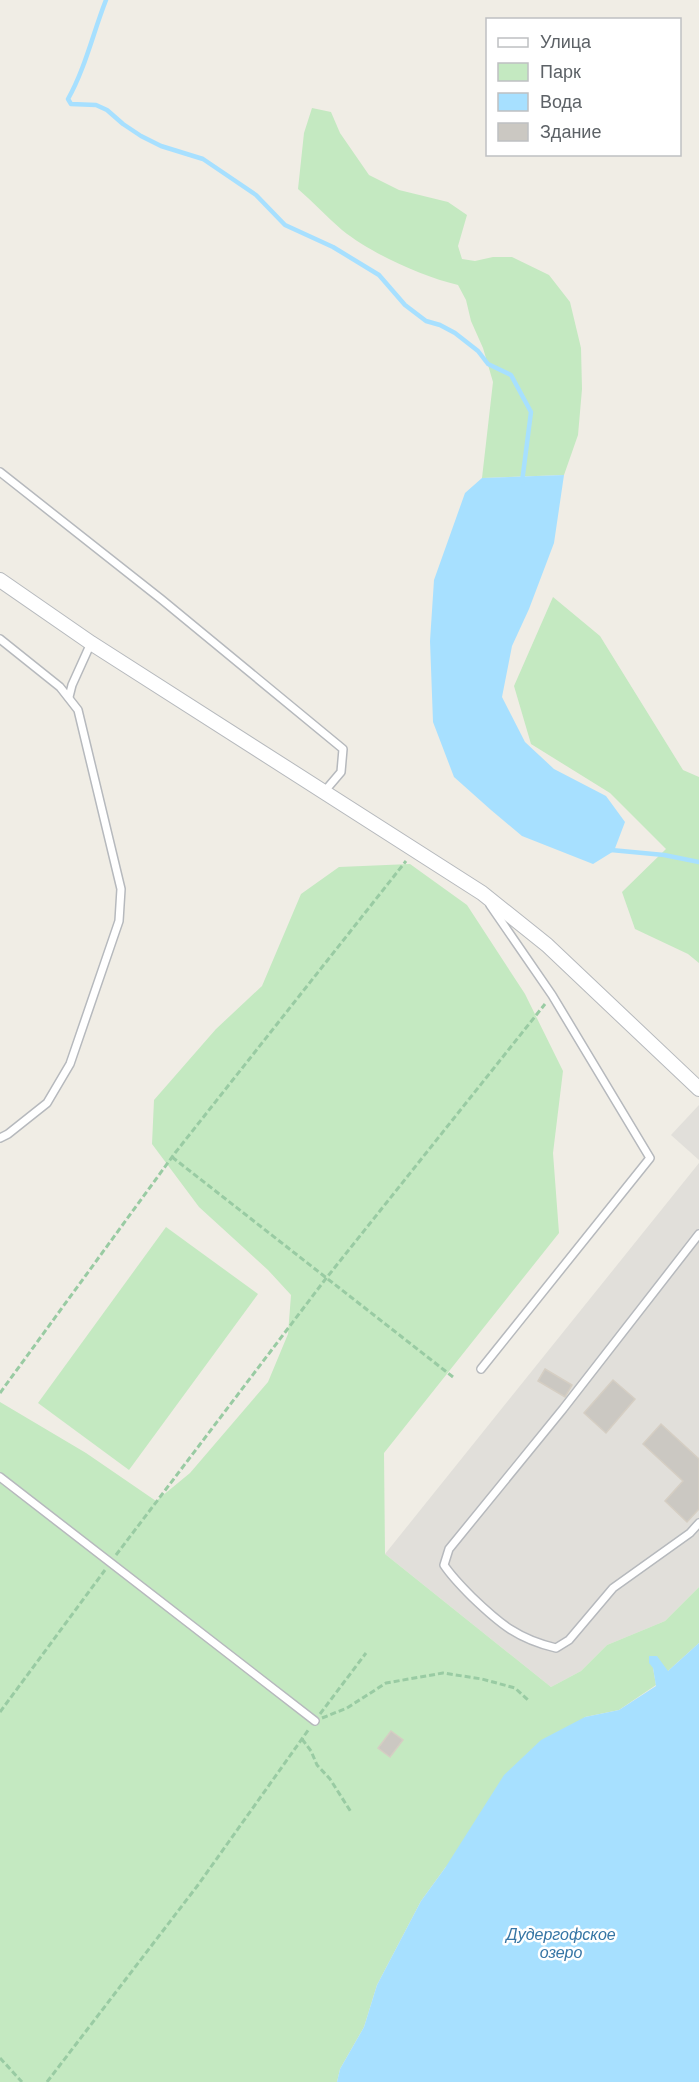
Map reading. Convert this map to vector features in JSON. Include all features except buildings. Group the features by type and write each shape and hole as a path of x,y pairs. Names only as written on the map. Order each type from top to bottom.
{"street":[{"path":"0,580 91,643 482,893 548,945 699,1089"}],"lane":[{"path":"0,472 161,598 343,749 341,772 324,792"},
{"path":"0,639 60,687 78,710 121,889 118,921 70,1064 46,1103 0,1138"},
{"path":"69,697 91,643"},
{"path":"481,1369 650,1158 552,995 482,893"},
{"path":"699,1234 563,1409 449,1549 444,1565 452,1577 499,1623 536,1643 556,1648 569,1640 613,1588 690,1533 699,1522"},
{"path":"0,1477 315,1721"}],"path":[{"path":"0,1393 172,1157 414,850"},
{"path":"0,1712 110,1562 327,1278 552,995"},
{"path":"172,1157 453,1377"},
{"path":"47,2082 198,1885 366,1653"},
{"path":"315,1721 347,1708 386,1683 443,1673 482,1679 515,1688 528,1700"},
{"path":"302,1739 317,1765 330,1779 351,1812"},
{"path":"0,2058 22,2082"}],"shaded area":[{"path":"699,1105 699,1160 671,1135"},
{"path":"699,1163 699,1587 665,1621 607,1645 581,1671 551,1687 385,1554"}],"green space":[{"path":"312,108 331,112 340,133 369,175 399,190 448,202 467,215 458,246 462,259 475,261 493,257 512,257 549,275 570,302 581,348 582,389 578,435 564,475 482,478 493,382 483,348 471,321 466,300 458,285 397,263 354,239 298,189 304,133"},
{"path":"553,597 600,636 683,770 699,777 699,963 688,954 635,929 622,892 666,849 610,793 531,744 514,686"},
{"path":"410,864 467,905 525,994 563,1071 553,1153 559,1233 384,1453 385,1554 551,1687 581,1671 607,1645 665,1621 699,1587 699,1643 668,1671 653,1668 656,1685 619,1710 585,1717 445,1868 421,1901 377,1985 364,2027 340,2069 337,2082 0,2082 0,1402 86,1453 156,1501 190,1473 268,1382 288,1334 291,1295 268,1270 199,1207 152,1144 154,1100 216,1029 262,986 301,894 339,867"},
{"path":"166,1227 258,1294 129,1470 38,1403"}],"water":[{"path":"564,475 554,543 512,646 502,697 525,742 554,769 606,796 625,822 614,851 593,864 522,836 491,810 454,777 433,722 430,641 434,580 465,493 482,478"},
{"name":"Дудергофское озеро","path":"699,1643 699,2082 337,2082 340,2069 364,2027 377,1985 421,1901 445,1868 504,1775 541,1740 585,1717 619,1710 656,1686 649,1656 657,1656 668,1671"}],"waterway":[{"path":"106,0 84,63 68,99 71,104 96,105 107,110 141,136 161,146 203,159 256,195 285,225 333,247 379,275 405,305 426,321 455,333 478,351 488,364 511,375 531,412 522,482"},
{"path":"611,850 664,855 699,862"}]}
